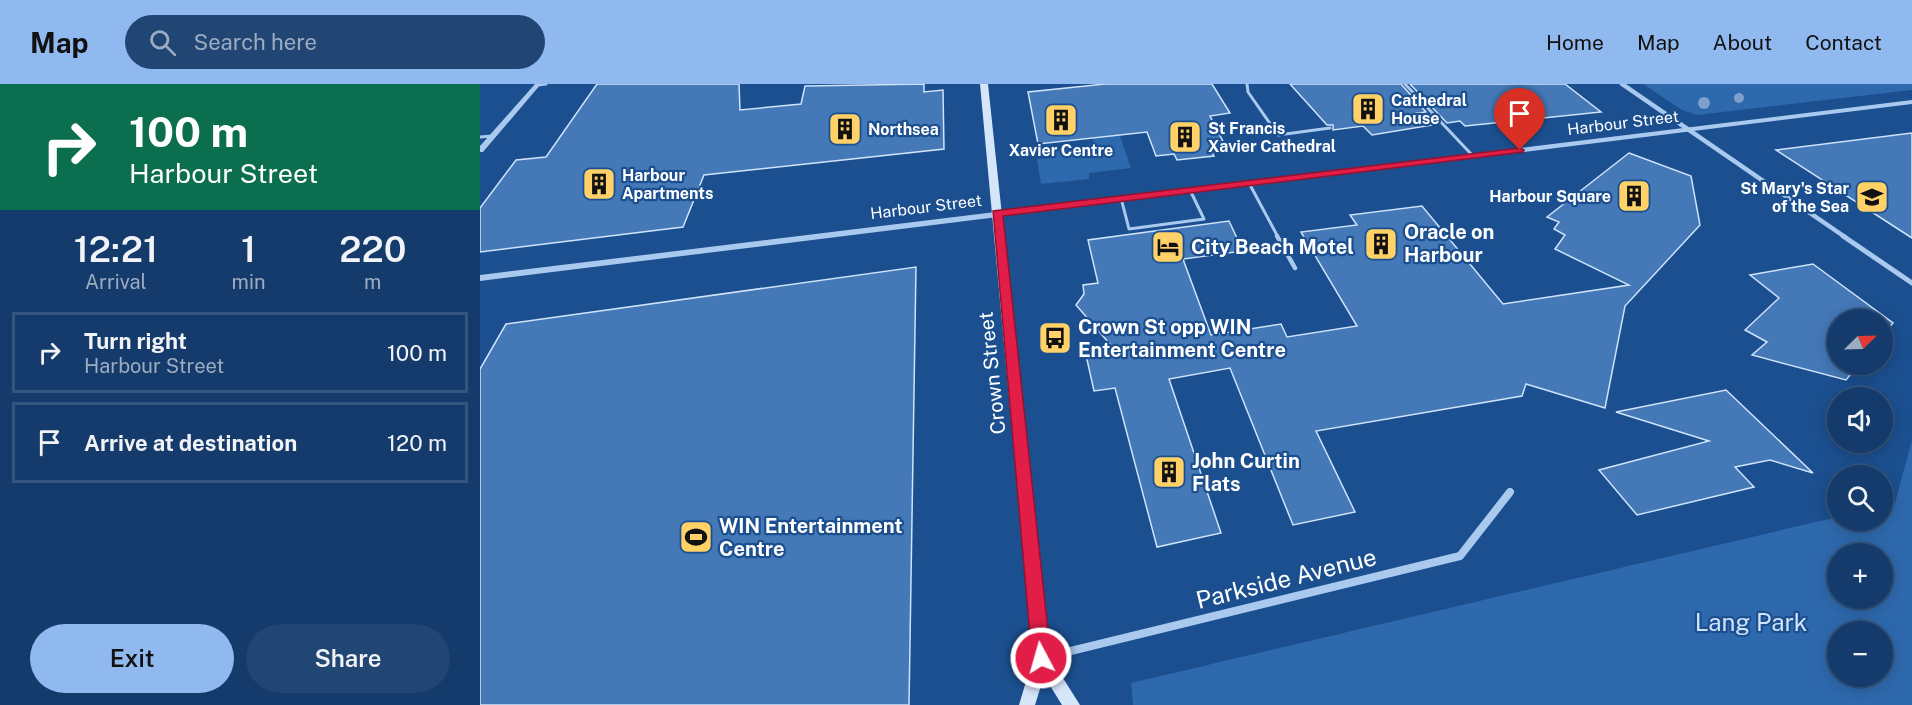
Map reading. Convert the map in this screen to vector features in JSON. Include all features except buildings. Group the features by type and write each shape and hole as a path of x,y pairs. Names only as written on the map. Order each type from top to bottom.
{"main road":[{"name":"Crown Street","path":"984,84 1041,658 1027,705"},
{"name":"Crown Street","path":"1041,658 1072,705"}],"street":[{"path":"480,150 538,84"},
{"path":"1622,84 1912,283"},
{"name":"Harbour Street","path":"480,278 1912,102"},
{"name":"Parkside Avenue","path":"1041,658 1460,556 1510,492"}],"lane":[{"path":"538,84 546,84"},
{"path":"1247,84 1248,92 1278,135 1330,128"},
{"path":"1405,84 1473,156"},
{"path":"1414,117 1435,116"},
{"path":"480,137 492,136"},
{"path":"1249,183 1295,268"},
{"path":"1121,198 1129,229 1204,219 1190,190"}],"green space":[{"path":"1643,84 1912,84 1912,90 1697,115 1682,110"},
{"path":"1109,103 1131,168 1089,173 1089,179 1041,184 1037,159 1053,158 1052,149 1094,144 1084,106"},
{"name":"Lang Park","path":"1912,440 1912,705 1133,705 1131,683 1827,519 1827,531 1893,531 1893,504"}],"place":[{"name":"Cathedral House","path":"1368,109"},
{"name":"Xavier Centre","path":"1061,120"},
{"name":"Northsea","path":"845,129"},
{"name":"St Francis Xavier Cathedral","path":"1185,137"},
{"name":"Harbour Apartments","path":"599,184"},
{"name":"Harbour Square","path":"1634,196"},
{"name":"St Mary's Star of the Sea","path":"1872,197"},
{"name":"Oracle on Harbour","path":"1381,244"},
{"name":"City Beach Motel","path":"1168,247"},
{"name":"Crown St opp WIN Entertainment Centre","path":"1055,338"},
{"name":"John Curtin Flats","path":"1169,472"},
{"name":"WIN Entertainment Centre","path":"696,537"}],"route":[{"path":"1041,658 997,213 1520,150"}]}
